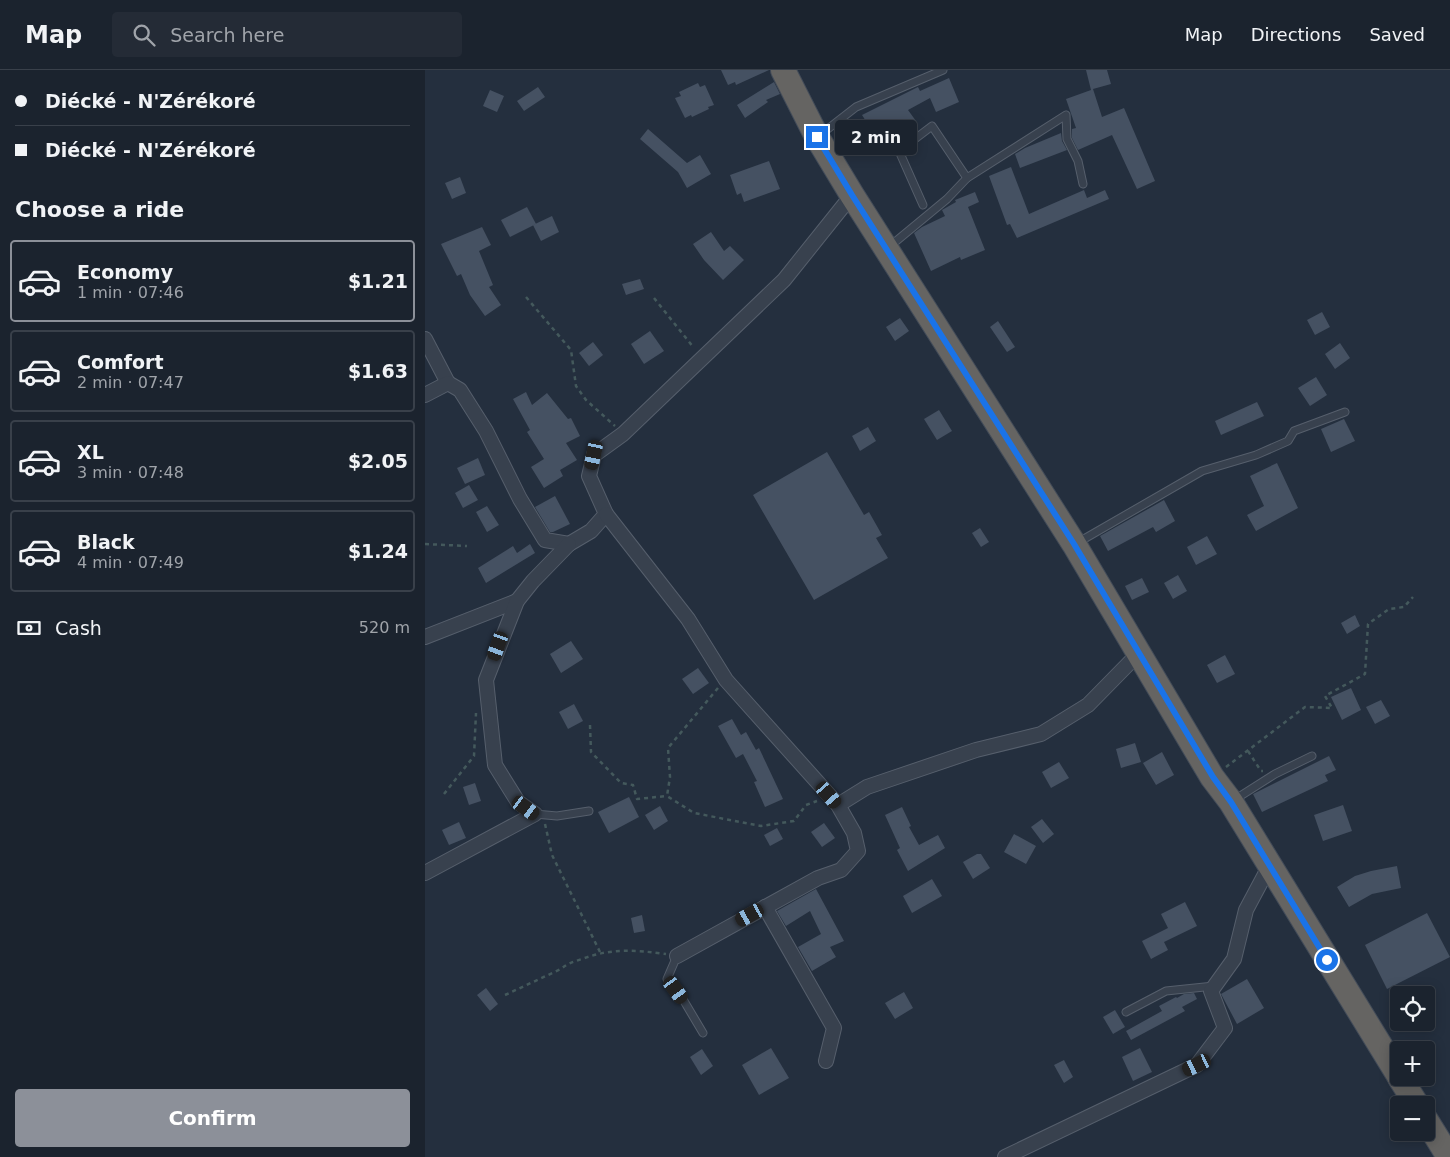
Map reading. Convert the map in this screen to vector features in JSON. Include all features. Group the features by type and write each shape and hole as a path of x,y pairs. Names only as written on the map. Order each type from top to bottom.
{"highway":[{"path":"783,70 817,137 852,195 1074,544 1213,777 1231,802 1390,1062"},
{"path":"1435,1134 1449,1157"}],"street":[{"path":"677,956 818,878 841,870 858,851 855,833 834,800 726,680 688,619 606,514 589,476 592,462 594,455 623,434 783,280 852,195"},
{"path":"425,339 448,383 460,390 486,431 520,498 545,540 569,544"},
{"path":"425,395 448,383"},
{"path":"425,873 535,814 518,802 495,765 486,680 517,602 533,581 569,544 591,531 606,514"},
{"path":"425,637 517,602"},
{"path":"834,800 976,750 1041,734 1088,705 1139,653"},
{"path":"1005,1157 1197,1065 1225,1028 1211,991 1234,958 1246,910 1270,866"},
{"path":"765,907 834,1028 826,1061"}],"lane":[{"path":"817,137 856,107 943,70"},
{"path":"887,249 947,199 967,178 1066,116 1067,140 1078,161 1083,184"},
{"path":"923,205 899,151 932,126 967,178"},
{"path":"1074,544 1202,471 1256,455 1288,442 1294,430 1345,412"},
{"path":"1231,802 1275,774 1312,756"},
{"path":"535,814 557,816 589,811"},
{"path":"677,956 667,979 684,1001 703,1033"},
{"path":"1126,1012 1166,991 1196,986 1215,986"}],"path":[{"path":"526,297 571,350 576,386 586,400 623,434"},
{"path":"654,298 702,357"},
{"path":"425,544 467,546"},
{"path":"1213,777 1305,707 1332,708 1325,696 1365,674 1368,624 1389,609 1404,607 1413,597"},
{"path":"667,796 669,777 668,748 726,680"},
{"path":"444,794 474,756 474,718 477,709"},
{"path":"589,725 591,752 621,783 633,785 637,798 667,796 694,813 761,826 795,821 806,805 834,800"},
{"path":"1247,751 1261,771 1275,774"},
{"path":"535,814 545,824 552,854 600,952"},
{"path":"505,995 561,969 569,963 600,952 635,950 677,956"}],"building":[{"path":"721,70 769,70 736,85 735,82 728,85"},
{"path":"1086,70 1107,70 1111,84 1093,89 1102,117 1124,108 1155,181 1137,189 1112,135 1078,150 1072,138 1072,129 1076,128 1066,99 1091,90"},
{"path":"949,78 959,102 936,112 930,98 908,110 916,121 882,146 862,115 918,87 920,91"},
{"path":"774,82 780,94 766,100 768,102 745,118 737,105"},
{"path":"698,83 700,87 705,85 714,105 692,117 691,115 685,118 675,98 681,96 679,92"},
{"path":"538,87 545,97 524,111 517,101"},
{"path":"490,90 504,96 497,112 483,106"},
{"path":"648,129 687,163 700,155 711,174 687,188 678,172 640,139"},
{"path":"1061,133 1062,141 1067,150 1020,168 1015,154"},
{"path":"769,161 780,189 744,202 741,193 737,195 730,175"},
{"path":"1011,167 1029,214 1084,190 1087,198 1105,190 1109,199 1017,238 1010,224 1007,225 989,176"},
{"path":"460,177 466,193 452,199 445,183"},
{"path":"975,192 979,202 968,207 985,250 961,260 960,257 931,271 914,233 945,216 942,210 956,202 955,200"},
{"path":"527,207 536,224 510,237 501,220"},
{"path":"552,216 559,232 541,241 533,225"},
{"path":"482,227 491,245 479,251 493,285 489,287 501,305 485,316 470,295 461,274 457,276 441,244"},
{"path":"711,232 724,251 730,246 744,260 723,280 704,260 693,244"},
{"path":"640,279 644,289 626,295 622,284"},
{"path":"1322,312 1330,327 1315,335 1307,320"},
{"path":"900,318 909,331 895,341 886,327"},
{"path":"998,321 1015,347 1007,352 990,327"},
{"path":"650,331 664,351 644,364 631,344"},
{"path":"593,342 603,355 589,366 579,353"},
{"path":"1340,343 1350,358 1335,369 1325,354"},
{"path":"1316,377 1327,395 1310,406 1298,388"},
{"path":"526,392 532,405 547,393 568,419 571,418 580,436 566,443 577,460 560,470 563,476 544,488 531,467 544,459 527,432 530,430 513,399"},
{"path":"1257,402 1264,416 1221,435 1215,421"},
{"path":"939,410 952,431 937,440 924,419"},
{"path":"1344,419 1355,441 1331,452 1321,429"},
{"path":"868,427 876,441 860,451 852,436"},
{"path":"827,452 864,515 869,512 882,535 876,538 888,558 814,600 753,495"},
{"path":"478,458 485,475 465,484 457,468"},
{"path":"1277,463 1298,508 1256,531 1247,515 1264,506 1250,476"},
{"path":"469,485 478,500 463,508 455,493"},
{"path":"555,496 570,524 550,532 535,507"},
{"path":"1164,500 1175,521 1156,532 1153,527 1108,551 1100,536"},
{"path":"487,506 499,525 487,532 476,512"},
{"path":"980,528 989,542 981,547 972,533"},
{"path":"1207,536 1217,554 1196,565 1187,547"},
{"path":"530,544 535,553 486,583 478,568 513,546 517,553"},
{"path":"1178,575 1187,591 1173,599 1164,583"},
{"path":"1142,578 1149,592 1132,600 1125,586"},
{"path":"1355,615 1360,626 1347,634 1341,623"},
{"path":"571,641 583,659 561,673 550,654"},
{"path":"1225,655 1235,674 1217,683 1207,665"},
{"path":"698,668 709,683 693,694 682,679"},
{"path":"1351,688 1361,710 1342,720 1331,697"},
{"path":"1381,700 1390,716 1375,724 1366,707"},
{"path":"574,704 583,721 568,729 559,712"},
{"path":"732,719 741,735 746,732 756,750 759,748 783,799 765,807 754,782 757,781 743,754 736,758 718,726"},
{"path":"1135,743 1141,762 1121,768 1116,749"},
{"path":"1162,752 1174,775 1156,785 1143,763"},
{"path":"1329,756 1336,770 1325,775 1328,781 1262,812 1253,794"},
{"path":"1059,762 1069,778 1051,788 1042,772"},
{"path":"475,783 481,801 469,805 463,787"},
{"path":"629,797 639,817 609,833 598,812"},
{"path":"1343,805 1352,831 1323,841 1314,815"},
{"path":"660,806 668,821 654,830 645,815"},
{"path":"902,807 911,826 909,827 919,845 938,835 945,848 908,871 897,850 900,848 885,815"},
{"path":"1042,819 1054,834 1043,843 1031,827"},
{"path":"459,822 466,838 449,845 442,830"},
{"path":"824,823 835,838 822,847 811,832"},
{"path":"777,828 783,839 770,846 764,835"},
{"path":"1014,834 1036,846 1026,864 1004,852"},
{"path":"977,854 981,854 990,868 973,879 963,862"},
{"path":"1397,866 1401,888 1372,894 1349,907 1337,887 1355,876"},
{"path":"932,879 942,896 912,913 903,896"},
{"path":"816,889 844,941 830,947 836,957 812,971 798,947 821,934 810,911 786,926 777,911"},
{"path":"1185,902 1197,926 1164,942 1168,950 1151,959 1142,941 1168,928 1161,914"},
{"path":"1427,913 1450,957 1387,989 1365,945"},
{"path":"642,915 645,931 634,933 631,918"},
{"path":"1247,979 1264,1008 1237,1024 1221,994"},
{"path":"486,988 498,1004 490,1011 477,995"},
{"path":"904,992 913,1008 895,1019 885,1003"},
{"path":"1194,993 1197,999 1182,1007 1185,1011 1131,1040 1126,1031 1162,1011 1159,1006 1184,994"},
{"path":"1115,1010 1125,1027 1113,1034 1103,1017"},
{"path":"771,1048 789,1078 759,1095 742,1065"},
{"path":"1140,1048 1152,1072 1133,1081 1122,1057"},
{"path":"702,1049 713,1066 701,1075 690,1057"},
{"path":"1064,1060 1073,1077 1064,1083 1054,1065"}],"route":[{"path":"817,137 1074,544 1213,777 1231,802 1327,960"}]}
